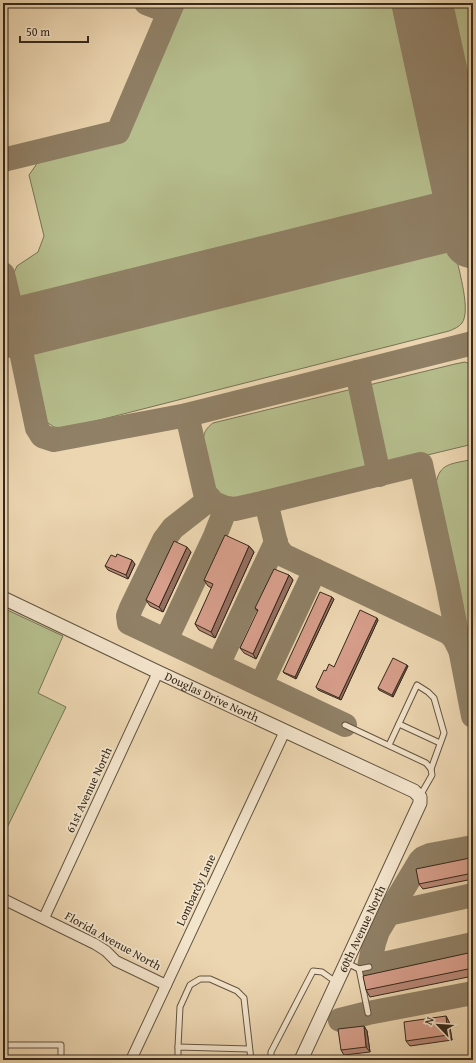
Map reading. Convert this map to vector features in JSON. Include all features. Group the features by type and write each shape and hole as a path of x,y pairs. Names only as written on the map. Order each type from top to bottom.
{"street":[{"name":"Douglas Drive North","path":"3,598 414,791 420,797"},
{"name":"61st Avenue North","path":"44,918 158,672"},
{"name":"Lombardy Lane","path":"131,1060 285,731"},
{"name":"60th Avenue North","path":"301,1060 420,804 420,797"},
{"name":"Florida Avenue North","path":"3,899 95,944 116,961 166,985"}],"lane":[{"path":"389,745 417,685 421,687 434,698 444,733 431,769 432,775 420,797"},
{"path":"399,724 440,743"},
{"path":"346,725 426,763 431,769"},
{"path":"346,963 359,969 369,966"},
{"path":"359,969 368,1013"},
{"path":"271,1060 271,1052 313,971 322,972 337,982"},
{"path":"178,1060 180,1007 190,985 200,979 210,979 237,990 244,998 251,1060"},
{"path":"3,1045 61,1045 61,1060"},
{"path":"178,1047 250,1049"}],"green space":[{"path":"182,3 403,3 438,172 438,193 427,205 414,211 33,306 18,300 12,277 17,266 38,252 44,236 29,175 38,162 113,143 129,124"},
{"path":"436,3 473,3 473,175 470,170"},
{"path":"440,242 450,248 456,256 465,300 465,310 462,323 458,327 449,331 80,425 62,428 54,427 48,423 42,414 31,357 39,342 431,243"},
{"path":"465,362 473,365 473,444 233,502 222,498 214,491 203,447 205,431 213,423"},
{"path":"473,460 473,668 436,484 443,468"},
{"path":"3,608 63,636 38,693 66,707 3,836"}],"building":[{"path":"225,535 249,546 211,632 195,624 213,584 204,580"},
{"path":"174,541 187,547 159,607 146,600"},
{"path":"117,554 132,560 126,575 105,566 111,555 116,557"},
{"path":"274,569 289,575 253,654 240,648 258,610 255,608"},
{"path":"320,592 332,597 295,677 283,672"},
{"path":"360,610 377,618 339,698 316,687 324,670 326,671 329,664 334,667"},
{"path":"393,658 407,665 392,695 378,688"},
{"path":"470,858 473,873 419,884 416,869"},
{"path":"473,952 473,968 366,990 363,976"},
{"path":"446,1016 448,1035 406,1041 404,1022"},
{"path":"364,1026 366,1047 341,1050 338,1029"}],"taxiway":[{"path":"146,3 169,12"},
{"path":"3,160 118,132 173,3"},
{"path":"3,274 37,428 42,436 54,440 187,415 473,343"},
{"path":"357,372 379,475"},
{"path":"187,415 205,493 214,503 226,508 235,509 421,464 448,587 473,716"},
{"path":"210,499 173,528 164,540 131,608 128,616 129,623 345,725"},
{"path":"266,502 277,547 283,555 449,633 454,638 459,648"},
{"path":"166,640 215,536 226,508"},
{"path":"218,665 276,542"},
{"path":"261,685 315,570"},
{"path":"473,847 430,855 420,861 378,931 369,967 473,944"},
{"path":"388,914 473,895"},
{"path":"340,1020 368,1013 473,993"}],"runway":[{"path":"422,3 473,238"},
{"path":"16,328 473,215"}]}
